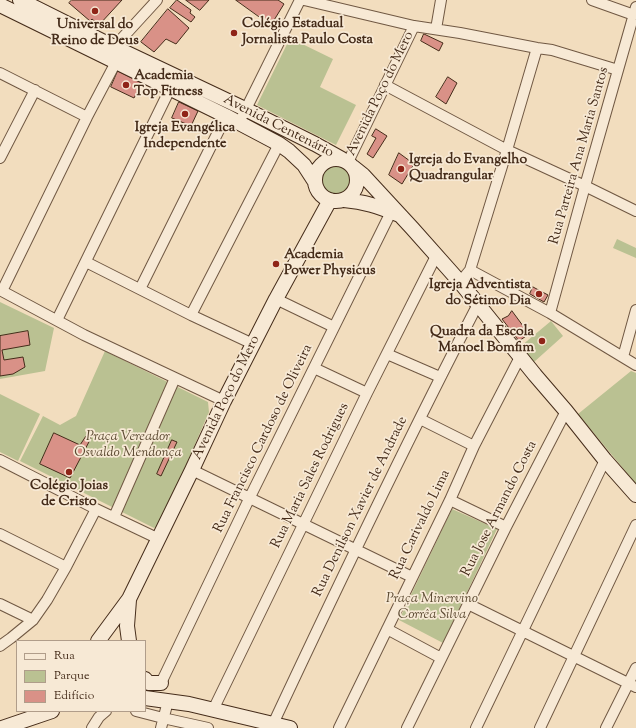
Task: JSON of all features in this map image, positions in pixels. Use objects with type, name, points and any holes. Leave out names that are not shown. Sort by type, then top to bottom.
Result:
[{"type":"main road","name":"Avenida Centenário","points":[[20,0],[114,47],[168,83],[279,144],[304,165],[315,182]]},
{"type":"main road","name":"Avenida Centenário","points":[[0,5],[116,62],[168,83],[245,109],[315,144],[348,163],[363,175],[460,282],[605,460],[636,495]]},
{"type":"main road","points":[[344,200],[350,196],[357,186],[358,179],[356,173],[348,163],[335,158],[328,160],[322,163],[315,175],[317,188],[324,197],[336,201],[344,200],[366,202],[395,212]]},
{"type":"main road","name":"Avenida Poço do Mero","points":[[99,640],[129,599],[224,401],[276,299],[330,200]]},
{"type":"main road","name":"Avenida Poço do Mero","points":[[129,599],[127,626],[129,640]]},
{"type":"main road","points":[[146,680],[148,683],[161,683]]},
{"type":"main road","points":[[146,698],[213,710],[290,728]]},
{"type":"main road","points":[[4,728],[22,712]]},
{"type":"main road","points":[[4,728],[49,712]]},
{"type":"street","points":[[140,289],[232,119],[245,109],[300,0]]},
{"type":"street","points":[[304,0],[414,26],[552,50],[618,70]]},
{"type":"street","points":[[436,29],[441,0]]},
{"type":"street","points":[[592,0],[635,11]]},
{"type":"street","points":[[114,47],[153,2]]},
{"type":"street","name":"Rua Parteira Ana Maria Santos","points":[[550,313],[584,186],[635,11]]},
{"type":"street","name":"Avenida Poço do Mero","points":[[348,163],[414,26]]},
{"type":"street","points":[[460,282],[470,270],[537,48]]},
{"type":"street","points":[[116,62],[1,290],[84,335],[224,401]]},
{"type":"street","points":[[0,73],[88,117]]},
{"type":"street","points":[[57,320],[86,262],[168,83]]},
{"type":"street","points":[[385,85],[507,150],[636,211]]},
{"type":"street","points":[[0,158],[35,90]]},
{"type":"street","points":[[191,315],[279,144]]},
{"type":"street","name":"Rua Francisco Cardoso de Oliveira","points":[[161,683],[250,497],[334,327],[395,212]]},
{"type":"street","name":"Rua Maria Sales Rodrigues","points":[[213,710],[367,393],[436,256]]},
{"type":"street","points":[[86,262],[191,315],[253,344]]},
{"type":"street","points":[[470,270],[550,313],[636,365]]},
{"type":"street","points":[[276,299],[334,327]]},
{"type":"street","name":"Rua Denilson Xavier de Andrade","points":[[272,724],[356,548],[440,377],[478,304]]},
{"type":"street","points":[[623,357],[636,310]]},
{"type":"street","points":[[387,354],[440,377]]},
{"type":"street","name":"Rua Carivaldo Lima","points":[[339,728],[450,500],[474,446],[520,357]]},
{"type":"street","points":[[314,368],[367,393]]},
{"type":"street","points":[[114,517],[175,378]]},
{"type":"street","name":"Rua Jose Armando Costa","points":[[407,728],[506,527],[566,411]]},
{"type":"street","points":[[420,419],[474,446]]},
{"type":"street","points":[[0,460],[159,539]]},
{"type":"street","points":[[476,728],[605,460]]},
{"type":"street","points":[[192,470],[412,576]]},
{"type":"street","points":[[450,500],[506,527]]},
{"type":"street","points":[[0,646],[33,620],[47,600],[66,567],[96,509]]},
{"type":"street","points":[[540,728],[636,525]]},
{"type":"street","points":[[0,534],[66,567]]},
{"type":"street","points":[[0,604],[33,620]]},
{"type":"street","points":[[468,604],[632,686]]},
{"type":"street","points":[[387,629],[441,658]]},
{"type":"street","points":[[606,728],[632,686],[636,668]]},
{"type":"street","points":[[162,723],[168,701]]},
{"type":"street","points":[[92,728],[105,712]]},
{"type":"street","points":[[138,712],[162,723],[208,728]]},
{"type":"green space","points":[[290,38],[333,59],[320,87],[356,105],[336,145],[257,105]]},
{"type":"green space","points":[[333,164],[346,168],[352,175],[353,180],[353,184],[349,192],[338,198],[330,198],[324,194],[319,185],[322,172],[328,166]]},
{"type":"green space","points":[[617,239],[636,248],[636,258],[613,248]]},
{"type":"green space","points":[[0,302],[54,328],[45,371],[0,379]]},
{"type":"green space","name":"Quadra da Escola Manoel Bomfim","points":[[551,321],[563,336],[534,362],[521,346]]},
{"type":"green space","name":"Praça Vereador Osvaldo Mendonça","points":[[105,351],[208,402],[209,412],[160,525],[154,528],[20,461],[43,416],[60,425],[76,416]]},
{"type":"green space","points":[[631,371],[636,373],[636,484],[578,414]]},
{"type":"green space","points":[[0,394],[40,414],[18,461],[0,452]]},
{"type":"green space","name":"Praça Minervino Corrêa Silva","points":[[452,509],[497,529],[443,643],[399,620]]},
{"type":"building","name":"Universal do Reino de Deus","points":[[72,0],[122,0],[99,25],[92,19],[90,21],[69,3]]},
{"type":"building","points":[[177,0],[191,10],[190,13],[195,17],[191,22],[170,8]]},
{"type":"building","points":[[186,0],[209,0],[200,10]]},
{"type":"building","points":[[236,0],[278,0],[284,4],[271,25]]},
{"type":"building","points":[[168,9],[189,28],[176,44],[166,39],[154,52],[141,42]]},
{"type":"building","points":[[424,34],[443,43],[439,51],[421,41]]},
{"type":"building","name":"Academia Top Fitness","points":[[118,71],[142,83],[134,98],[111,87]]},
{"type":"building","points":[[448,77],[457,83],[446,104],[436,97]]},
{"type":"building","name":"Igreja Evangélica Independente","points":[[179,102],[198,111],[191,126],[172,118]]},
{"type":"building","points":[[376,129],[387,136],[373,158],[367,154],[376,138],[372,136]]},
{"type":"building","name":"Igreja do Evangelho Quadrangular","points":[[399,153],[414,164],[402,184],[389,175]]},
{"type":"building","name":"Igreja Adventista do Sétimo Dia","points":[[533,287],[548,295],[544,302],[530,294]]},
{"type":"building","points":[[512,311],[529,334],[519,341],[502,319],[508,316]]},
{"type":"building","points":[[28,331],[30,345],[2,350],[4,360],[23,357],[25,367],[13,374],[0,376],[0,336]]},
{"type":"building","points":[[54,433],[80,445],[86,436],[91,438],[70,478],[40,464]]},
{"type":"building","points":[[172,440],[177,442],[161,476],[157,474]]},
{"type":"place","name":"Universal do Reino de Deus","points":[[95,11]]},
{"type":"place","name":"Colégio Estadual Jornalista Paulo Costa","points":[[234,33]]},
{"type":"place","name":"Academia Top Fitness","points":[[126,85]]},
{"type":"place","name":"Igreja Evangélica Independente","points":[[185,114]]},
{"type":"place","name":"Igreja do Evangelho Quadrangular","points":[[401,169]]},
{"type":"place","name":"Academia Power Physicus","points":[[276,264]]},
{"type":"place","name":"Igreja Adventista do Sétimo Dia","points":[[539,294]]},
{"type":"place","name":"Quadra da Escola Manoel Bomfim","points":[[542,341]]},
{"type":"place","name":"Colégio Joias de Cristo","points":[[69,472]]}]
